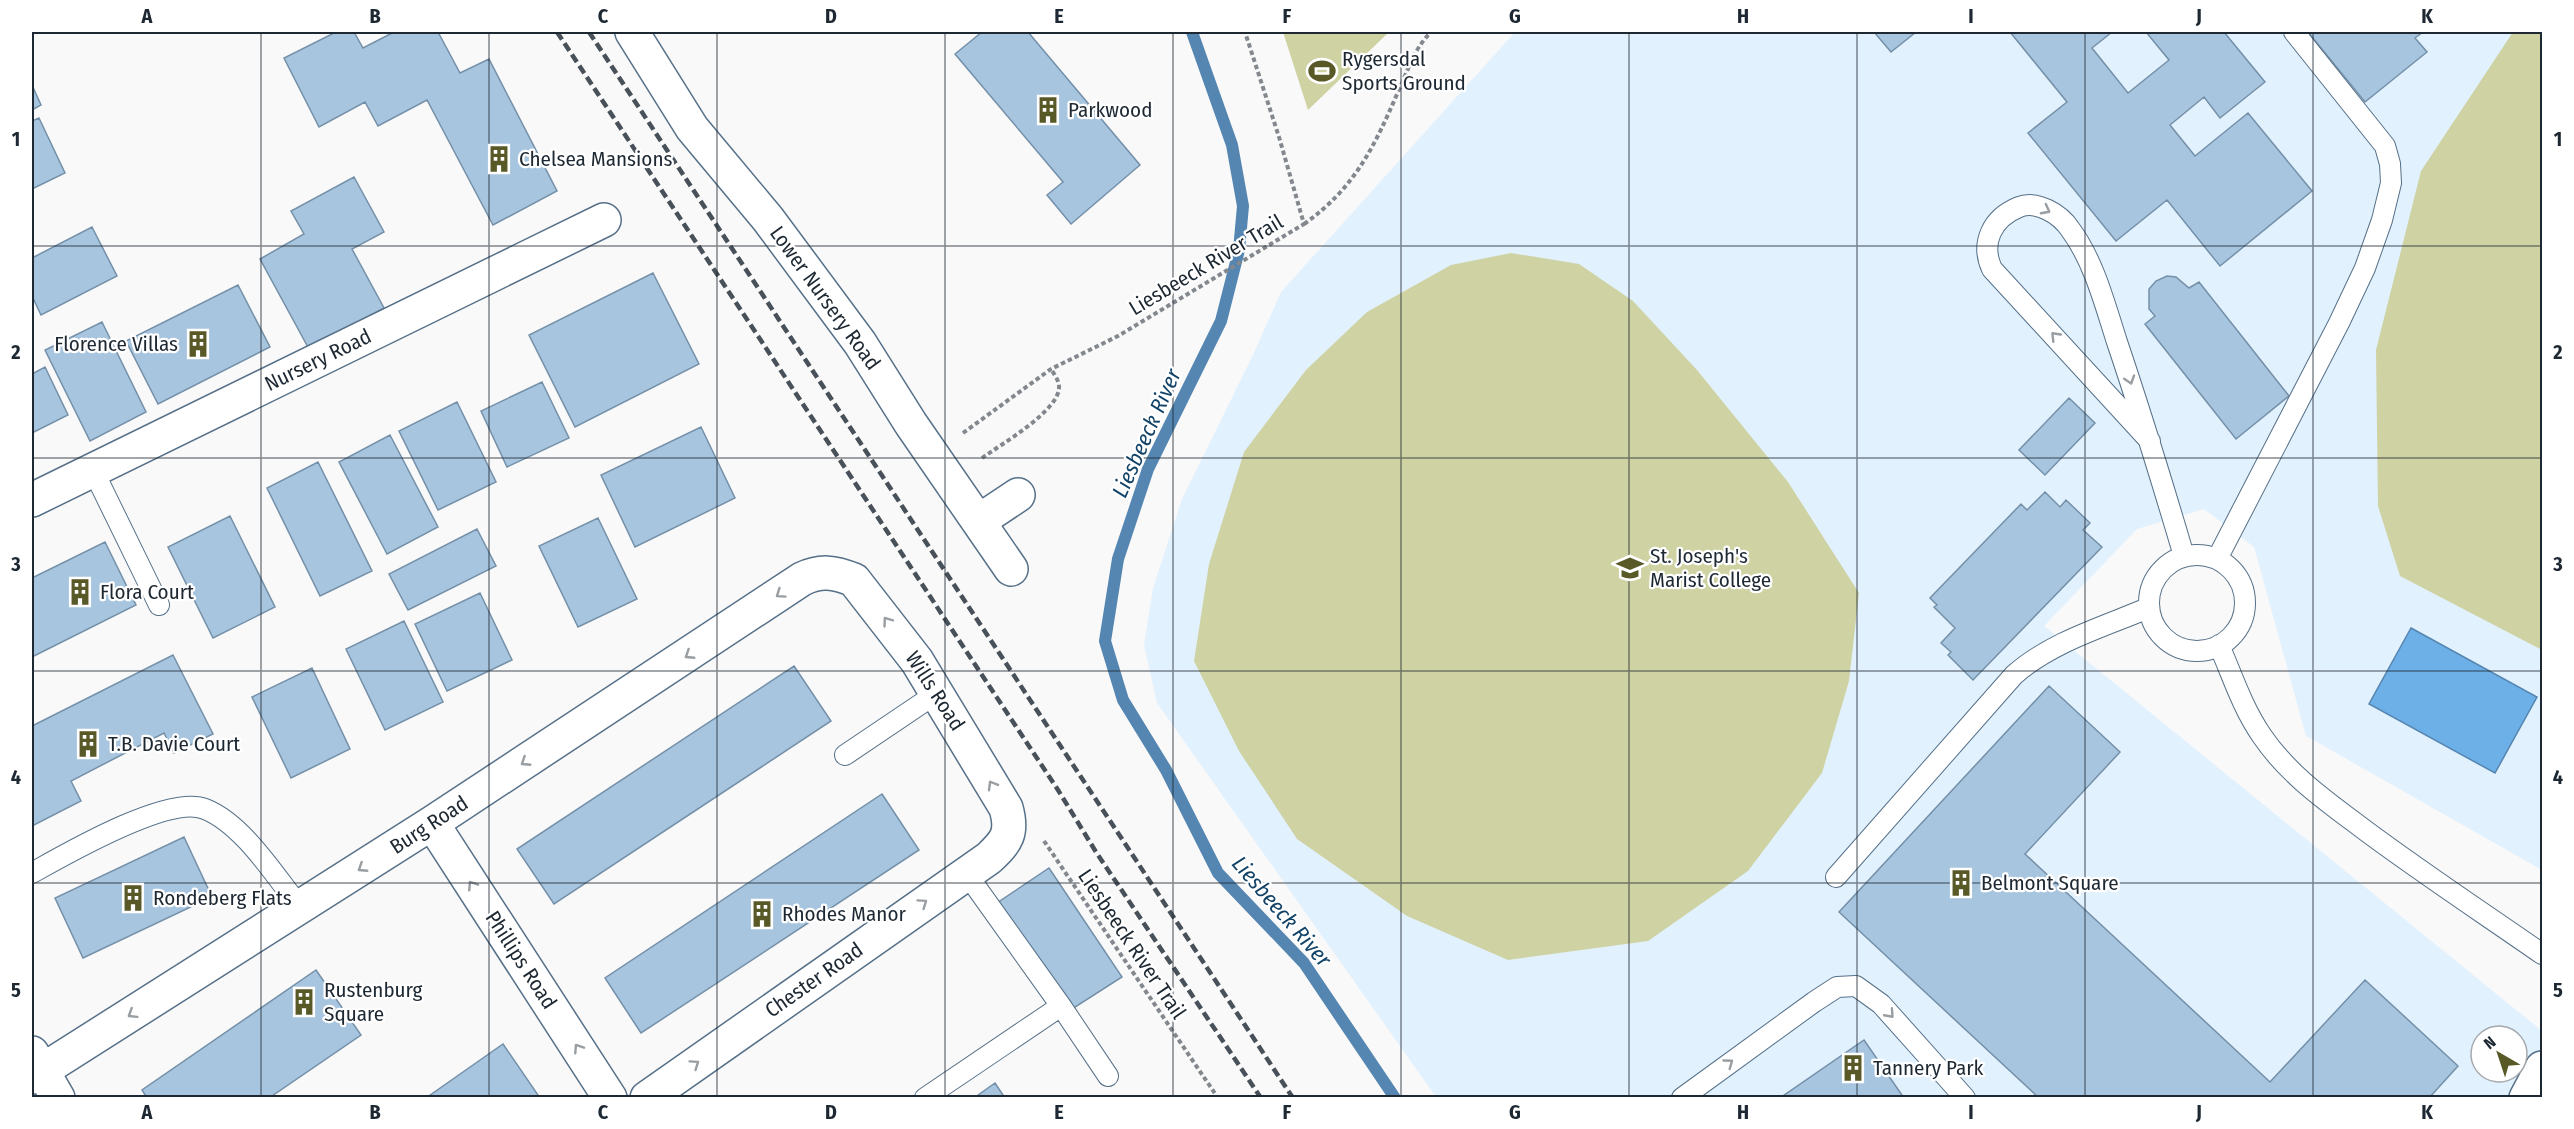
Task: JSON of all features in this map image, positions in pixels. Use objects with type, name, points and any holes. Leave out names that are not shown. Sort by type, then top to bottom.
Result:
[{"type":"street","name":"Lower Nursery Road","points":[[632,32],[692,128],[768,219],[860,343],[911,423],[1011,569]]},
{"type":"street","name":"Nursery Road","points":[[32,500],[604,220]]},
{"type":"street","points":[[979,521],[1018,495]]},
{"type":"street","name":"Burg Road","points":[[35,1067],[300,907],[432,823],[802,579],[816,572],[824,572]]},
{"type":"street","name":"Wills Road","points":[[824,572],[838,573],[854,580],[904,644],[937,693],[1006,808],[1010,823],[1007,839]]},
{"type":"street","name":"Phillips Road","points":[[432,823],[610,1098]]},
{"type":"street","name":"Chester Road","points":[[647,1098],[989,858],[1007,839]]},
{"type":"street","points":[[35,1067],[58,1098]]},
{"type":"street","points":[[2526,1098],[2542,1068]]},
{"type":"lane","points":[[2217,559],[2365,268],[2382,220],[2391,183],[2390,164],[2385,146],[2294,32]]},
{"type":"lane","points":[[2150,441],[1992,269],[1986,252],[1988,237],[1995,226],[2010,212],[2021,206],[2037,205],[2053,213],[2070,227],[2088,260],[2150,441],[2184,556]]},
{"type":"lane","points":[[93,470],[159,605]]},
{"type":"lane","points":[[2201,555],[2217,559],[2228,566],[2239,580],[2245,600],[2243,617],[2234,633],[2219,645],[2200,651],[2184,650],[2165,640],[2155,628],[2148,608],[2157,575],[2172,561],[2184,556],[2201,555]]},
{"type":"lane","points":[[1836,877],[2021,668],[2046,652],[2148,608]]},
{"type":"lane","points":[[2219,645],[2245,705],[2261,735],[2282,762],[2316,794],[2406,861],[2542,954]]},
{"type":"lane","points":[[845,755],[937,693]]},
{"type":"lane","points":[[32,873],[93,840],[165,810],[194,805],[224,819],[242,836],[300,907]]},
{"type":"lane","points":[[966,873],[1108,1076]]},
{"type":"lane","points":[[1682,1098],[1837,987],[1856,986],[1881,1004],[1965,1098]]},
{"type":"lane","points":[[925,1098],[1061,1006]]},
{"type":"path","name":"Liesbeeck River Trail","points":[[954,440],[1051,369],[1118,336],[1304,225],[1279,137],[1245,32]]},
{"type":"path","points":[[1304,225],[1324,210],[1339,194],[1374,147],[1409,62],[1431,32]]},
{"type":"path","points":[[951,480],[1049,409],[1058,398],[1060,384],[1051,369]]},
{"type":"path","name":"Liesbeeck River Trail","points":[[1007,839],[1042,837],[1218,1098]]},
{"type":"shaded area","name":"St. Joseph's Marist College","points":[[1515,32],[2542,32],[2542,870],[2306,736],[2254,547],[2204,509],[2137,529],[2044,626],[2542,1031],[2542,1068],[2526,1097],[1436,1097],[1157,703],[1144,645],[1153,588],[1182,499],[1253,355],[1281,292]]},
{"type":"green space","name":"Rygersdal Sports Ground","points":[[1283,32],[1389,32],[1308,110]]},
{"type":"green space","points":[[2513,32],[2542,32],[2542,650],[2400,576],[2378,506],[2376,350],[2421,171]]},
{"type":"green space","points":[[1511,253],[1579,264],[1633,301],[1697,370],[1788,482],[1859,593],[1849,681],[1822,773],[1748,871],[1648,941],[1508,960],[1407,916],[1297,839],[1239,751],[1194,661],[1209,564],[1244,452],[1306,370],[1367,312],[1451,265]]},
{"type":"water","points":[[2411,628],[2537,697],[2495,773],[2369,704]]},
{"type":"building","name":"Chelsea Mansions","points":[[336,32],[354,32],[363,48],[394,32],[438,32],[460,73],[489,59],[557,191],[493,225],[427,100],[378,126],[365,102],[319,127],[284,58]]},
{"type":"building","name":"Parkwood","points":[[982,32],[1028,32],[1140,165],[1071,224],[1047,195],[1063,182],[955,54]]},
{"type":"building","points":[[1874,32],[1916,32],[1891,52]]},
{"type":"building","points":[[2010,32],[2112,32],[2092,48],[2128,93],[2169,60],[2146,32],[2224,32],[2265,82],[2220,118],[2204,97],[2170,125],[2195,156],[2248,113],[2312,191],[2220,266],[2167,200],[2116,241],[2028,133],[2067,102]]},
{"type":"building","points":[[2308,32],[2423,32],[2415,38],[2427,52],[2365,102]]},
{"type":"building","points":[[32,85],[41,105],[32,110]]},
{"type":"building","points":[[39,118],[65,173],[32,189],[32,121]]},
{"type":"building","points":[[354,177],[384,232],[352,249],[384,308],[309,349],[260,259],[304,234],[291,211]]},
{"type":"building","points":[[92,227],[117,276],[41,315],[32,296],[32,258]]},
{"type":"building","points":[[653,273],[699,364],[575,427],[529,335]]},
{"type":"building","points":[[2167,276],[2176,277],[2189,288],[2199,282],[2289,396],[2236,439],[2145,324],[2155,316],[2149,309],[2149,289],[2156,281]]},
{"type":"building","name":"Florence Villas","points":[[238,285],[270,347],[158,404],[126,341]]},
{"type":"building","points":[[102,322],[146,412],[90,441],[45,350]]},
{"type":"building","points":[[45,367],[68,415],[32,433],[32,374]]},
{"type":"building","points":[[542,382],[569,438],[507,467],[481,411]]},
{"type":"building","points":[[2069,398],[2095,423],[2045,475],[2019,450]]},
{"type":"building","points":[[457,402],[496,482],[438,510],[399,431]]},
{"type":"building","points":[[701,427],[735,498],[635,547],[601,475]]},
{"type":"building","points":[[390,435],[438,527],[387,554],[339,462]]},
{"type":"building","points":[[318,462],[372,571],[320,596],[267,488]]},
{"type":"building","points":[[2045,492],[2060,507],[2066,500],[2090,523],[2083,530],[2102,547],[1973,680],[1948,655],[1951,652],[1941,643],[1955,628],[1934,607],[1937,605],[1930,598],[2021,504],[2027,510]]},
{"type":"building","points":[[230,516],[275,607],[213,638],[168,547]]},
{"type":"building","points":[[598,518],[637,599],[578,627],[539,546]]},
{"type":"building","points":[[477,529],[496,566],[408,610],[389,574]]},
{"type":"building","name":"Flora Court","points":[[105,542],[136,605],[32,657],[32,578]]},
{"type":"building","points":[[480,593],[512,660],[447,691],[415,624]]},
{"type":"building","points":[[404,621],[443,702],[385,730],[346,649]]},
{"type":"building","name":"T.B. Davie Court","points":[[173,655],[213,734],[174,753],[164,733],[71,781],[81,801],[32,826],[32,726]]},
{"type":"building","points":[[794,666],[831,721],[554,904],[517,849]]},
{"type":"building","points":[[312,668],[350,749],[291,778],[252,697]]},
{"type":"building","name":"Belmont Square","points":[[2049,686],[2120,752],[2025,854],[2270,1082],[2365,980],[2458,1066],[2429,1098],[2039,1098],[1839,912]]},
{"type":"building","name":"Rhodes Manor","points":[[882,794],[919,850],[641,1033],[605,978]]},
{"type":"building","name":"Rondeberg Flats","points":[[184,837],[212,897],[83,958],[55,898]]},
{"type":"building","points":[[1049,868],[1122,977],[1069,1011],[997,903]]},
{"type":"building","name":"Rustenburg Square","points":[[316,970],[361,1035],[269,1098],[147,1098],[142,1090]]},
{"type":"building","name":"Tannery Park","points":[[1864,1040],[1904,1098],[1783,1098],[1783,1096]]},
{"type":"building","name":"Rustenburg Square","points":[[503,1044],[540,1098],[426,1098]]},
{"type":"building","points":[[995,1083],[1005,1098],[974,1098]]},
{"type":"waterway","name":"Liesbeeck River","points":[[1192,32],[1232,145],[1243,206],[1239,250],[1221,321],[1148,469],[1118,559],[1105,641],[1123,700],[1166,770],[1218,873],[1304,963],[1395,1098]]},
{"type":"railway","points":[[557,32],[1058,790],[1096,852],[1261,1098]]},
{"type":"railway","points":[[589,32],[1293,1098]]},
{"type":"place","name":"Rygersdal Sports Ground","points":[[1322,71]]},
{"type":"place","name":"Parkwood","points":[[1048,110]]},
{"type":"place","name":"Chelsea Mansions","points":[[499,159]]},
{"type":"place","name":"Florence Villas","points":[[198,344]]},
{"type":"place","name":"St. Joseph's Marist College","points":[[1630,568]]},
{"type":"place","name":"Flora Court","points":[[80,592]]},
{"type":"place","name":"T.B. Davie Court","points":[[88,744]]},
{"type":"place","name":"Belmont Square","points":[[1961,883]]},
{"type":"place","name":"Rondeberg Flats","points":[[133,898]]},
{"type":"place","name":"Rhodes Manor","points":[[762,914]]},
{"type":"place","name":"Rustenburg Square","points":[[304,1002]]},
{"type":"place","name":"Tannery Park","points":[[1853,1068]]}]
